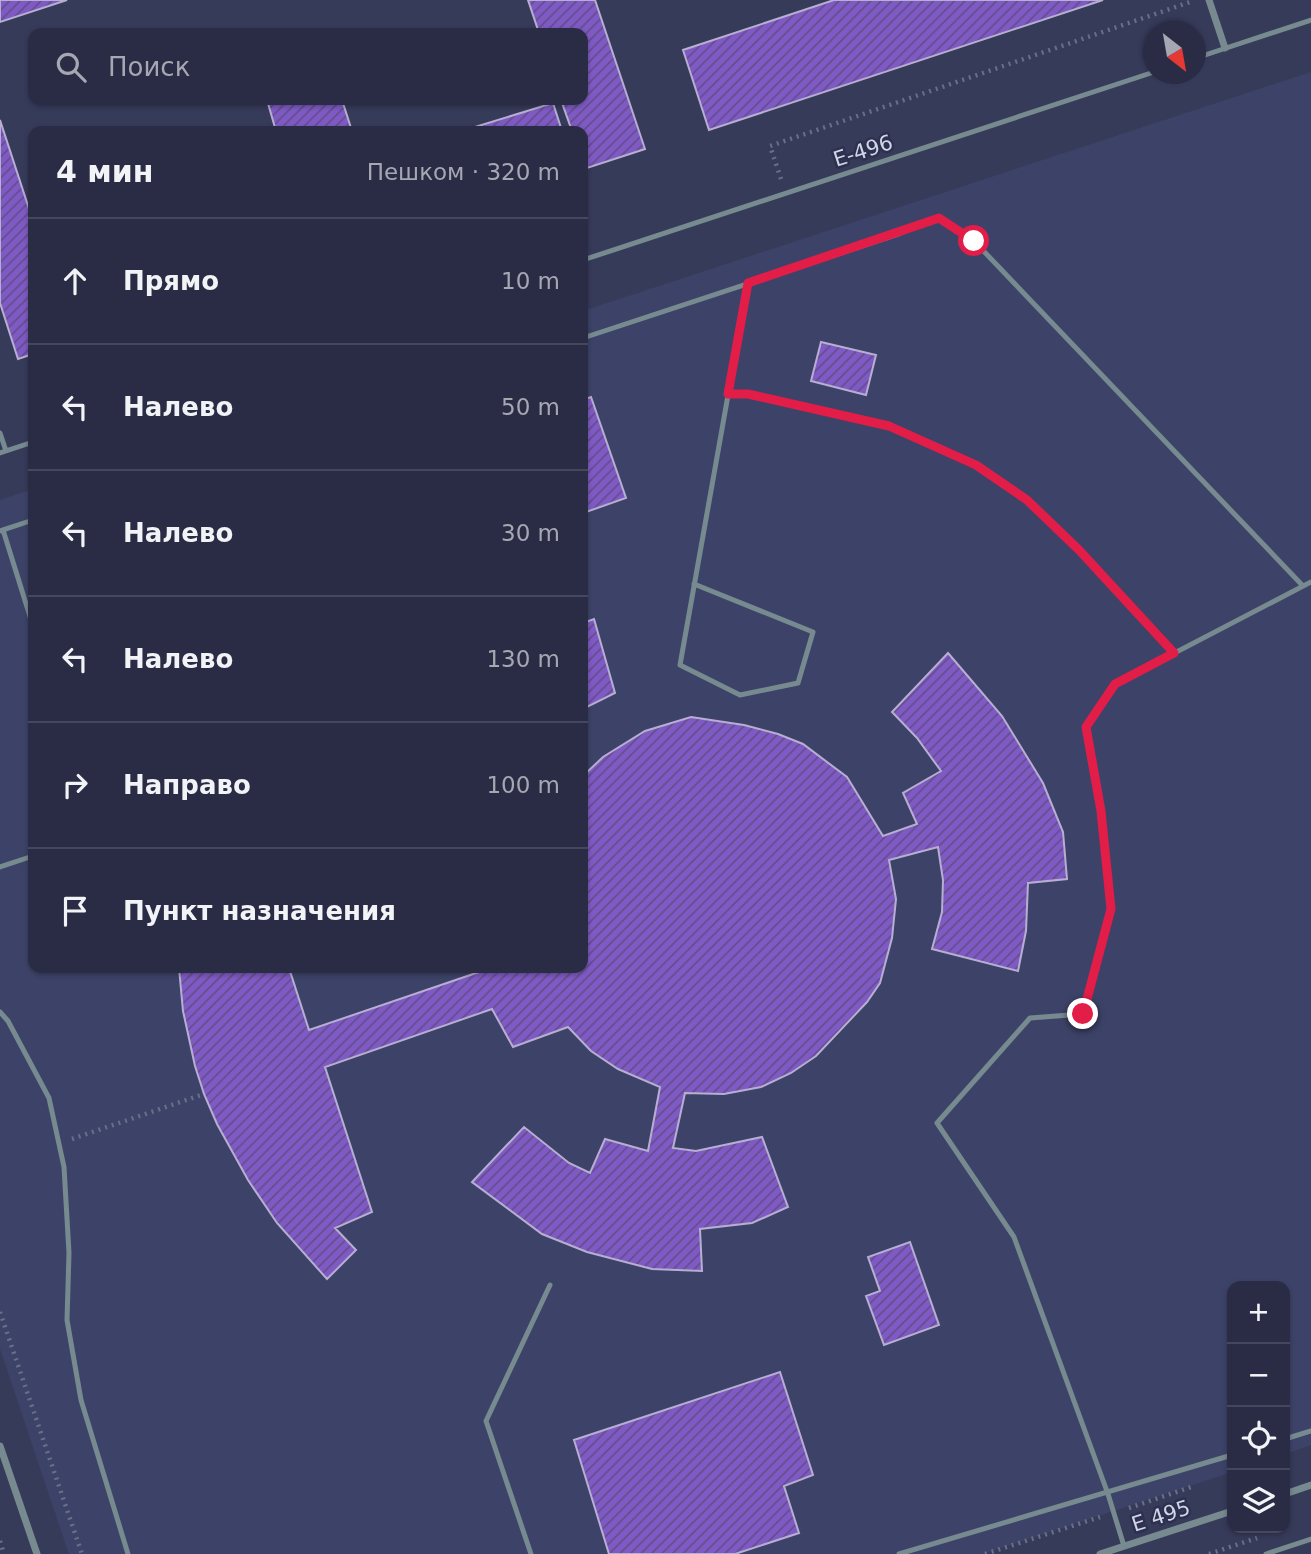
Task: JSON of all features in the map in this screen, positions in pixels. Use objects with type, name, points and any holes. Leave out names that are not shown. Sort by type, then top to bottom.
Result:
[{"type":"street","points":[[1209,0],[1225,48]]},
{"type":"street","points":[[0,1446],[37,1554]]},
{"type":"street","points":[[1290,1492],[1311,1485]]},
{"type":"street","name":"E 495","points":[[1100,1554],[1227,1513]]},
{"type":"lane","points":[[1206,54],[1311,20]]},
{"type":"lane","name":"E-496","points":[[588,258],[1143,75]]},
{"type":"lane","points":[[588,336],[939,218],[974,241],[1303,586]]},
{"type":"lane","points":[[694,584],[813,632],[798,683],[740,695],[680,665],[694,584],[748,283]]},
{"type":"lane","points":[[0,433],[3,452],[28,444]]},
{"type":"lane","points":[[28,522],[1,531],[28,611]]},
{"type":"lane","points":[[1125,1546],[1014,1237],[937,1123],[1030,1018],[1083,1014],[1111,909],[1101,811],[1086,727],[1115,684],[1311,582]]},
{"type":"lane","points":[[0,867],[28,858]]},
{"type":"lane","points":[[0,1012],[8,1021],[49,1098],[64,1167],[69,1253],[67,1320],[81,1400],[128,1554]]},
{"type":"lane","points":[[531,1554],[486,1421],[550,1285]]},
{"type":"lane","points":[[1290,1437],[1311,1431]]},
{"type":"lane","points":[[899,1554],[1227,1457]]},
{"type":"lane","points":[[1266,1554],[1311,1539]]},
{"type":"lane","points":[[1294,1545],[1297,1554]]},
{"type":"path","points":[[785,194],[770,146],[1197,0]]},
{"type":"path","points":[[728,394],[748,394],[889,426],[976,465],[1027,500],[1079,550],[1174,653]]},
{"type":"path","points":[[58,1144],[204,1094]]},
{"type":"path","points":[[0,1311],[82,1554]]},
{"type":"path","points":[[0,1541],[4,1554]]},
{"type":"shaded area","points":[[1311,72],[1311,1445],[1290,1452],[1290,1281],[1227,1281],[1227,1474],[983,1554],[69,1554],[0,1349],[0,500],[28,491],[28,973],[588,973],[588,309]]},
{"type":"building","points":[[0,0],[67,0],[0,22]]},
{"type":"building","points":[[528,0],[595,0],[645,149],[588,168],[588,126],[570,126],[563,105],[588,105],[588,28],[537,28]]},
{"type":"building","points":[[834,0],[1103,0],[709,130],[683,50]]},
{"type":"building","points":[[268,105],[344,105],[350,126],[275,126]]},
{"type":"building","points":[[554,105],[560,126],[478,126]]},
{"type":"building","points":[[0,120],[28,206],[28,356],[18,359],[0,303]]},
{"type":"building","points":[[821,342],[876,355],[866,395],[811,381]]},
{"type":"building","points":[[591,397],[626,498],[588,511],[588,398]]},
{"type":"building","points":[[594,619],[615,693],[588,706],[588,621]]},
{"type":"building","points":[[948,653],[1002,716],[1043,783],[1063,832],[1067,879],[1028,883],[1026,931],[1018,971],[932,949],[942,912],[943,880],[938,847],[889,860],[896,899],[892,938],[880,983],[867,1002],[816,1056],[791,1073],[761,1087],[724,1094],[685,1093],[673,1148],[696,1151],[762,1137],[788,1207],[752,1223],[700,1229],[702,1271],[652,1269],[587,1252],[542,1234],[472,1182],[524,1127],[569,1163],[590,1173],[605,1139],[648,1151],[660,1087],[618,1069],[591,1051],[568,1027],[513,1047],[492,1009],[325,1067],[372,1212],[335,1228],[356,1250],[327,1279],[277,1223],[248,1180],[217,1124],[195,1066],[183,1011],[179,973],[291,973],[309,1030],[476,973],[588,973],[588,771],[603,757],[645,731],[691,717],[744,725],[778,734],[803,744],[847,777],[883,836],[917,824],[903,793],[941,771],[917,738],[892,712]]},
{"type":"building","points":[[910,1242],[939,1325],[884,1345],[866,1296],[880,1291],[868,1257]]},
{"type":"building","points":[[780,1372],[813,1475],[784,1486],[799,1533],[735,1554],[609,1554],[574,1440]]},
{"type":"route","points":[[974,241],[939,218],[896,235],[748,283],[728,394],[748,394],[889,426],[976,465],[1027,500],[1079,550],[1174,653],[1115,684],[1086,727],[1101,811],[1111,909],[1083,1014]]}]
